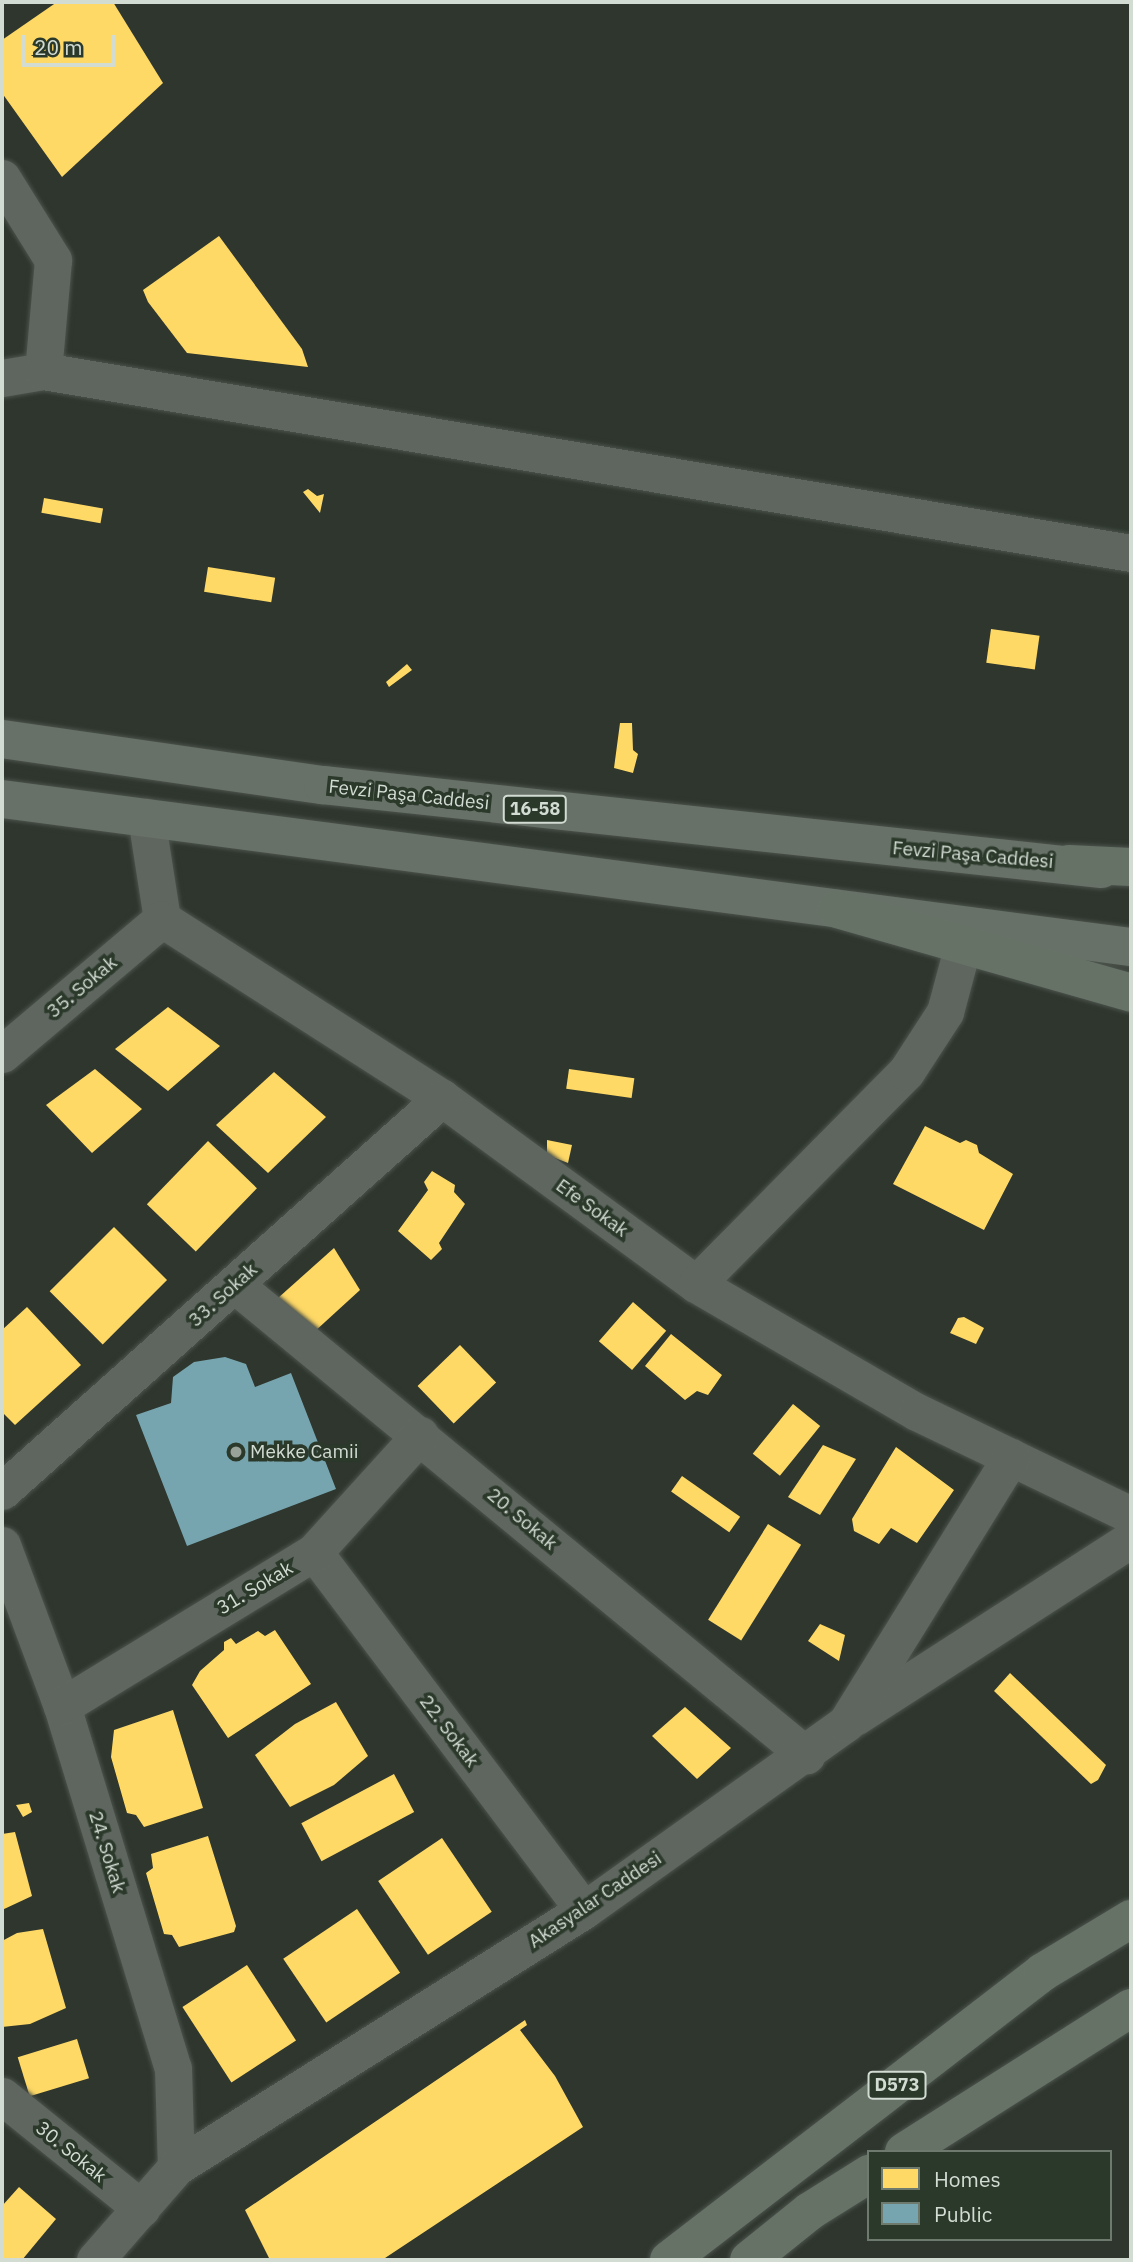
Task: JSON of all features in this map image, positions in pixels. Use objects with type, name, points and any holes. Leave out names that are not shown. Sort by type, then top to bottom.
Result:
[{"type":"highway","points":[[1069,864],[1131,867]]},
{"type":"highway","points":[[837,909],[967,936],[1131,993]]},
{"type":"highway","points":[[1043,1972],[1131,1905]]},
{"type":"highway","name":"D573","points":[[669,2260],[1043,1972],[1131,1919]]},
{"type":"highway","points":[[907,2150],[1131,2008]]},
{"type":"highway","points":[[749,2260],[810,2211],[867,2175]]},
{"type":"main road","name":"Fevzi Paşa Caddesi","points":[[2,739],[323,785],[1069,864],[1131,873]]},
{"type":"main road","points":[[2,799],[837,909]]},
{"type":"main road","points":[[967,936],[1131,947]]},
{"type":"street","points":[[2,178],[53,260],[43,371]]},
{"type":"street","points":[[2,378],[43,371],[1131,553]]},
{"type":"street","points":[[146,817],[162,919]]},
{"type":"street","name":"35. Sokak","points":[[2,1054],[162,919]]},
{"type":"street","name":"Efe Sokak","points":[[162,919],[442,1098],[696,1284],[917,1412],[1131,1516]]},
{"type":"street","points":[[696,1284],[906,1072],[946,1012],[967,936]]},
{"type":"street","name":"33. Sokak","points":[[2,1491],[442,1098]]},
{"type":"street","name":"20. Sokak","points":[[235,1285],[806,1755]]},
{"type":"street","name":"31. Sokak","points":[[62,1706],[314,1552],[420,1435]]},
{"type":"street","name":"Akasyalar Caddesi","points":[[95,2260],[176,2167],[584,1910],[806,1755],[846,1723],[1011,1457]]},
{"type":"street","points":[[846,1723],[1131,1539]]},
{"type":"street","name":"22. Sokak","points":[[314,1552],[584,1910]]},
{"type":"street","name":"24. Sokak","points":[[5,1564],[62,1706],[173,2068],[176,2167]]},
{"type":"street","name":"30. Sokak","points":[[2,2096],[141,2208]]},
{"type":"building: Homes","points":[[57,2],[113,2],[163,83],[62,177],[2,93],[2,40]]},
{"type":"building: Homes","points":[[219,236],[302,349],[308,367],[187,353],[148,302],[143,290]]},
{"type":"building: Homes","points":[[308,489],[317,496],[324,494],[320,513],[303,492]]},
{"type":"building: Homes","points":[[44,498],[103,508],[100,523],[41,513]]},
{"type":"building: Homes","points":[[208,567],[275,578],[271,602],[204,592]]},
{"type":"building: Homes","points":[[991,629],[1040,636],[1035,669],[986,663]]},
{"type":"building: Homes","points":[[407,664],[412,670],[389,687],[386,682]]},
{"type":"building: Homes","points":[[620,723],[632,723],[633,750],[638,754],[633,773],[614,768]]},
{"type":"building: Homes","points":[[168,1007],[220,1046],[168,1091],[115,1049]]},
{"type":"building: Homes","points":[[95,1069],[142,1109],[92,1153],[46,1105]]},
{"type":"building: Homes","points":[[569,1069],[634,1078],[632,1098],[566,1089]]},
{"type":"building: Homes","points":[[274,1072],[326,1117],[268,1173],[216,1125]]},
{"type":"building: Homes","points":[[925,1126],[960,1143],[966,1140],[977,1145],[979,1153],[1013,1174],[984,1230],[893,1184]]},
{"type":"building: Homes","points":[[547,1140],[572,1145],[568,1163],[547,1155]]},
{"type":"building: Homes","points":[[208,1141],[257,1188],[196,1252],[147,1204]]},
{"type":"building: Homes","points":[[432,1171],[455,1185],[454,1192],[465,1204],[439,1243],[442,1249],[431,1260],[398,1231],[428,1190],[424,1182]]},
{"type":"building: Homes","points":[[114,1227],[167,1280],[103,1344],[50,1291]]},
{"type":"building: Homes","points":[[334,1248],[360,1290],[313,1333],[278,1298]]},
{"type":"building: Homes","points":[[633,1302],[666,1331],[632,1370],[599,1341]]},
{"type":"building: Homes","points":[[27,1307],[81,1365],[15,1425],[2,1412],[2,1330]]},
{"type":"building: Homes","points":[[964,1317],[984,1328],[976,1344],[950,1333],[958,1318]]},
{"type":"building: Homes","points":[[671,1334],[722,1375],[708,1395],[697,1391],[685,1400],[645,1366]]},
{"type":"building: Homes","points":[[460,1345],[496,1382],[454,1423],[418,1386]]},
{"type":"building: Homes","points":[[793,1404],[820,1426],[780,1476],[753,1454]]},
{"type":"building: Homes","points":[[823,1445],[856,1459],[820,1515],[788,1497]]},
{"type":"building: Homes","points":[[896,1447],[954,1490],[917,1543],[891,1528],[879,1544],[854,1531],[852,1519]]},
{"type":"building: Homes","points":[[682,1476],[740,1517],[729,1532],[671,1492]]},
{"type":"building: Homes","points":[[768,1524],[801,1545],[741,1640],[708,1620]]},
{"type":"building: Homes","points":[[820,1624],[845,1635],[839,1661],[808,1641]]},
{"type":"building: Homes","points":[[275,1630],[311,1684],[228,1738],[192,1685],[200,1671],[224,1650],[224,1642],[231,1638],[236,1644],[258,1631],[265,1636]]},
{"type":"building: Homes","points":[[1010,1673],[1106,1765],[1098,1780],[1091,1784],[994,1691]]},
{"type":"building: Homes","points":[[336,1702],[368,1756],[334,1785],[290,1807],[255,1755],[295,1724]]},
{"type":"building: Homes","points":[[685,1707],[731,1748],[697,1779],[652,1736]]},
{"type":"building: Homes","points":[[173,1710],[203,1808],[144,1827],[136,1815],[127,1813],[111,1757],[114,1730]]},
{"type":"building: Homes","points":[[394,1774],[414,1812],[321,1861],[301,1823]]},
{"type":"building: Homes","points":[[29,1803],[32,1812],[23,1817],[16,1805]]},
{"type":"building: Homes","points":[[15,1832],[32,1896],[2,1910],[2,1834]]},
{"type":"building: Homes","points":[[208,1836],[236,1926],[234,1932],[179,1947],[172,1935],[164,1934],[146,1873],[153,1868],[151,1854]]},
{"type":"building: Homes","points":[[442,1838],[492,1912],[428,1955],[378,1881]]},
{"type":"building: Homes","points":[[357,1909],[400,1973],[326,2023],[283,1959]]},
{"type":"building: Homes","points":[[43,1929],[66,2008],[30,2024],[2,2027],[2,1941],[17,1933]]},
{"type":"building: Homes","points":[[247,1965],[296,2040],[231,2082],[182,2007]]},
{"type":"building: Homes","points":[[525,2020],[527,2025],[520,2030],[555,2076],[583,2127],[382,2260],[270,2260],[245,2210]]},
{"type":"building: Homes","points":[[77,2039],[89,2078],[30,2096],[18,2057]]},
{"type":"building: Homes","points":[[19,2187],[56,2219],[22,2260],[2,2260],[2,2206]]},
{"type":"building: Public","name":"Mekke Camii","points":[[225,1357],[246,1364],[255,1387],[291,1373],[336,1489],[187,1546],[136,1415],[171,1403],[173,1377],[194,1362]]},
{"type":"place","name":"Mekke Camii","points":[[236,1452]]}]
